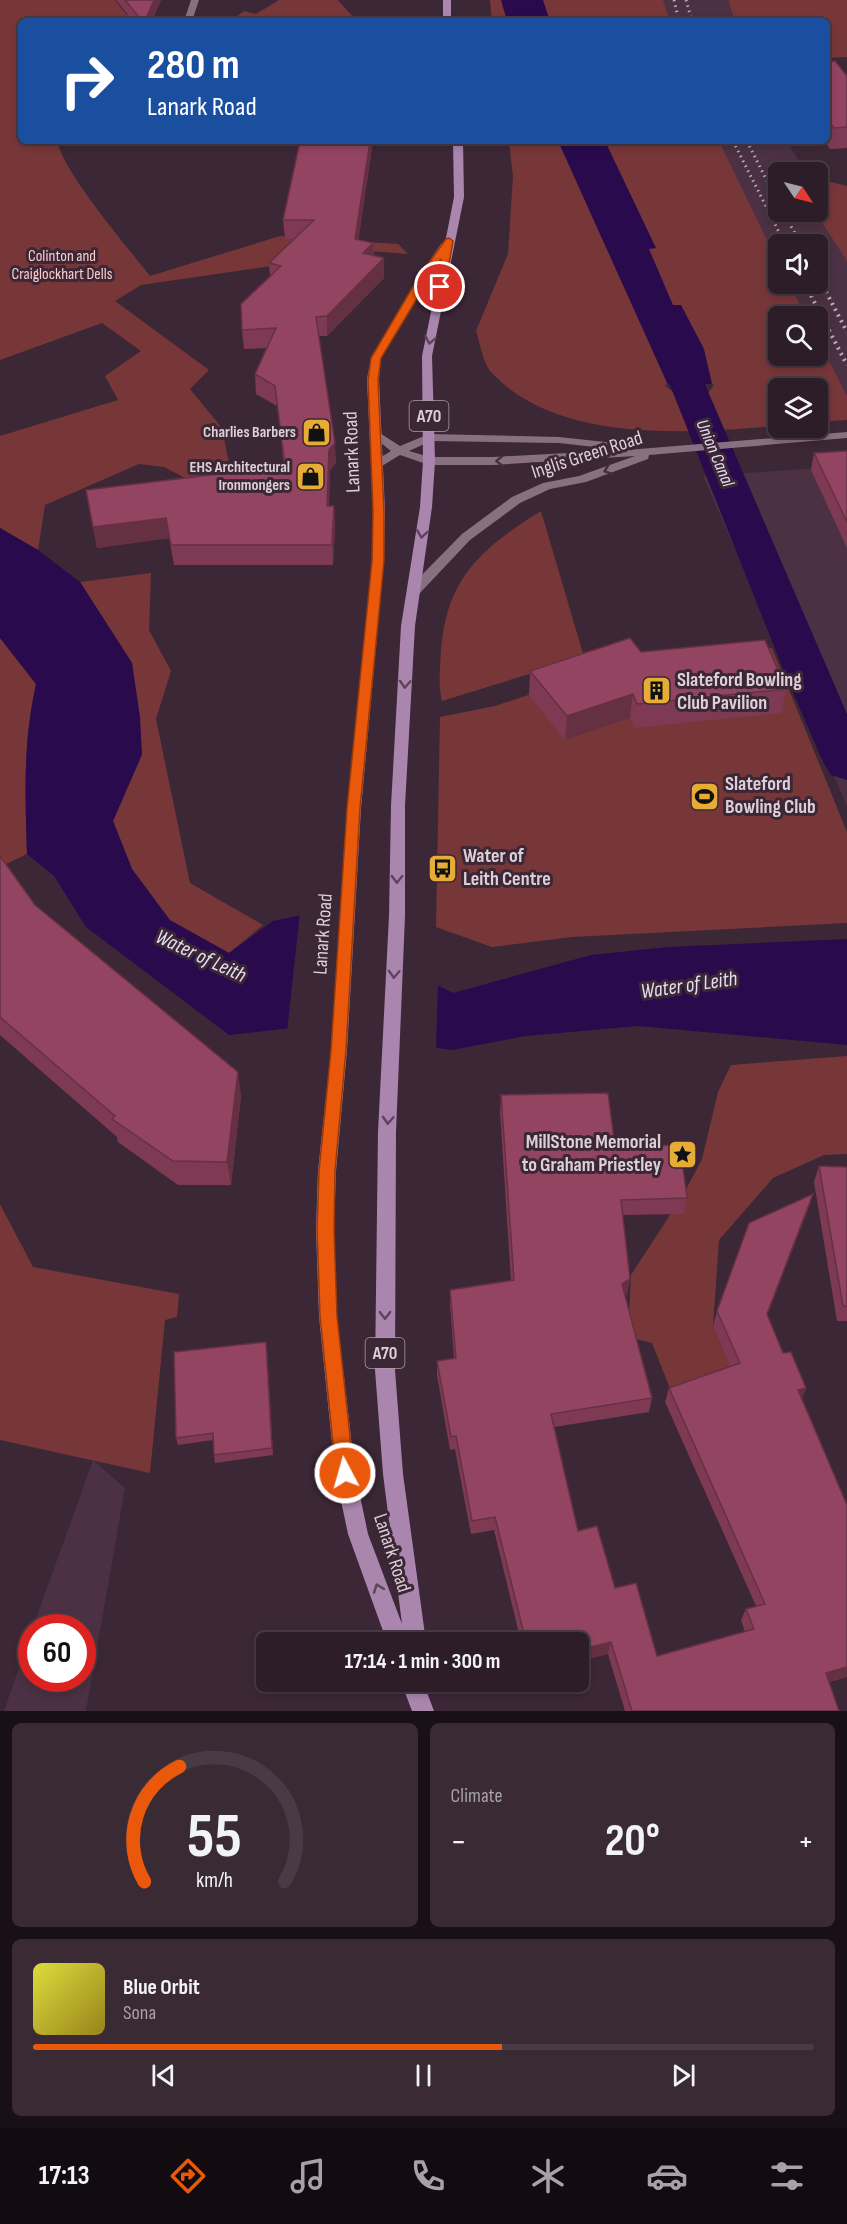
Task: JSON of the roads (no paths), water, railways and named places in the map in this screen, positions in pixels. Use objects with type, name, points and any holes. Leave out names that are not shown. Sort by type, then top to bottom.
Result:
[{"type":"main road","points":[[447,0],[447,18]]},
{"type":"main road","name":"Lanark Road","points":[[414,1632],[393,1474],[385,1370],[385,1230],[397,916],[398,806],[408,626],[429,461],[427,356],[459,197],[458,144]]},
{"type":"main road","name":"Lanark Road","points":[[394,1632],[358,1534],[345,1473],[328,1316],[325,1229],[327,1171],[339,1050],[361,724],[378,561],[373,380],[376,358],[423,278],[449,241]]},
{"type":"main road","points":[[416,1692],[424,1711]]},
{"type":"main road","points":[[422,1692],[424,1711]]},
{"type":"street","points":[[189,18],[195,0]]},
{"type":"street","name":"Inglis Green Road","points":[[375,433],[399,451],[429,461],[527,460],[847,435]]},
{"type":"street","name":"Inglis Green Road","points":[[377,465],[399,451],[429,437],[559,440],[663,450]]},
{"type":"street","name":"Inglis Green Road","points":[[414,591],[466,537],[516,500],[547,486],[582,479],[663,450]]},
{"type":"water","points":[[501,0],[543,0],[549,18],[506,18]]},
{"type":"water","points":[[559,144],[606,144],[656,248],[649,249],[673,305],[681,305],[704,349],[712,384],[696,406],[668,385]]},
{"type":"water","name":"Water of Leith","points":[[0,528],[38,550],[80,582],[132,663],[140,717],[142,754],[113,821],[132,869],[170,920],[229,953],[273,921],[301,915],[453,993],[591,955],[668,947],[847,939],[847,1045],[638,1026],[526,1036],[452,1050],[300,1027],[229,1035],[86,927],[54,876],[27,854],[27,748],[36,684],[0,638]]},
{"type":"waterway","name":"Union Canal","points":[[671,345],[809,679],[847,764]]},
{"type":"railway","points":[[674,0],[678,18]]},
{"type":"railway","points":[[686,0],[691,18]]},
{"type":"railway","points":[[735,144],[780,234]]},
{"type":"railway","points":[[748,144],[768,183]]},
{"type":"railway","points":[[789,222],[795,234]]},
{"type":"railway","points":[[810,294],[847,365]]},
{"type":"railway","points":[[827,294],[847,332]]},
{"type":"place","name":"Charlies Barbers","points":[[317,432]]},
{"type":"place","name":"EHS Architectural Ironmongers","points":[[311,476]]},
{"type":"place","name":"Slateford Bowling Club Pavilion","points":[[656,691]]},
{"type":"place","name":"Slateford Bowling Club","points":[[704,796]]},
{"type":"place","name":"Water of Leith Centre","points":[[442,868]]},
{"type":"place","name":"MillStone Memorial to Graham Priestley","points":[[682,1154]]},
{"type":"park label","name":"Colinton and Craiglockhart Dells","points":[[62,265]]}]
